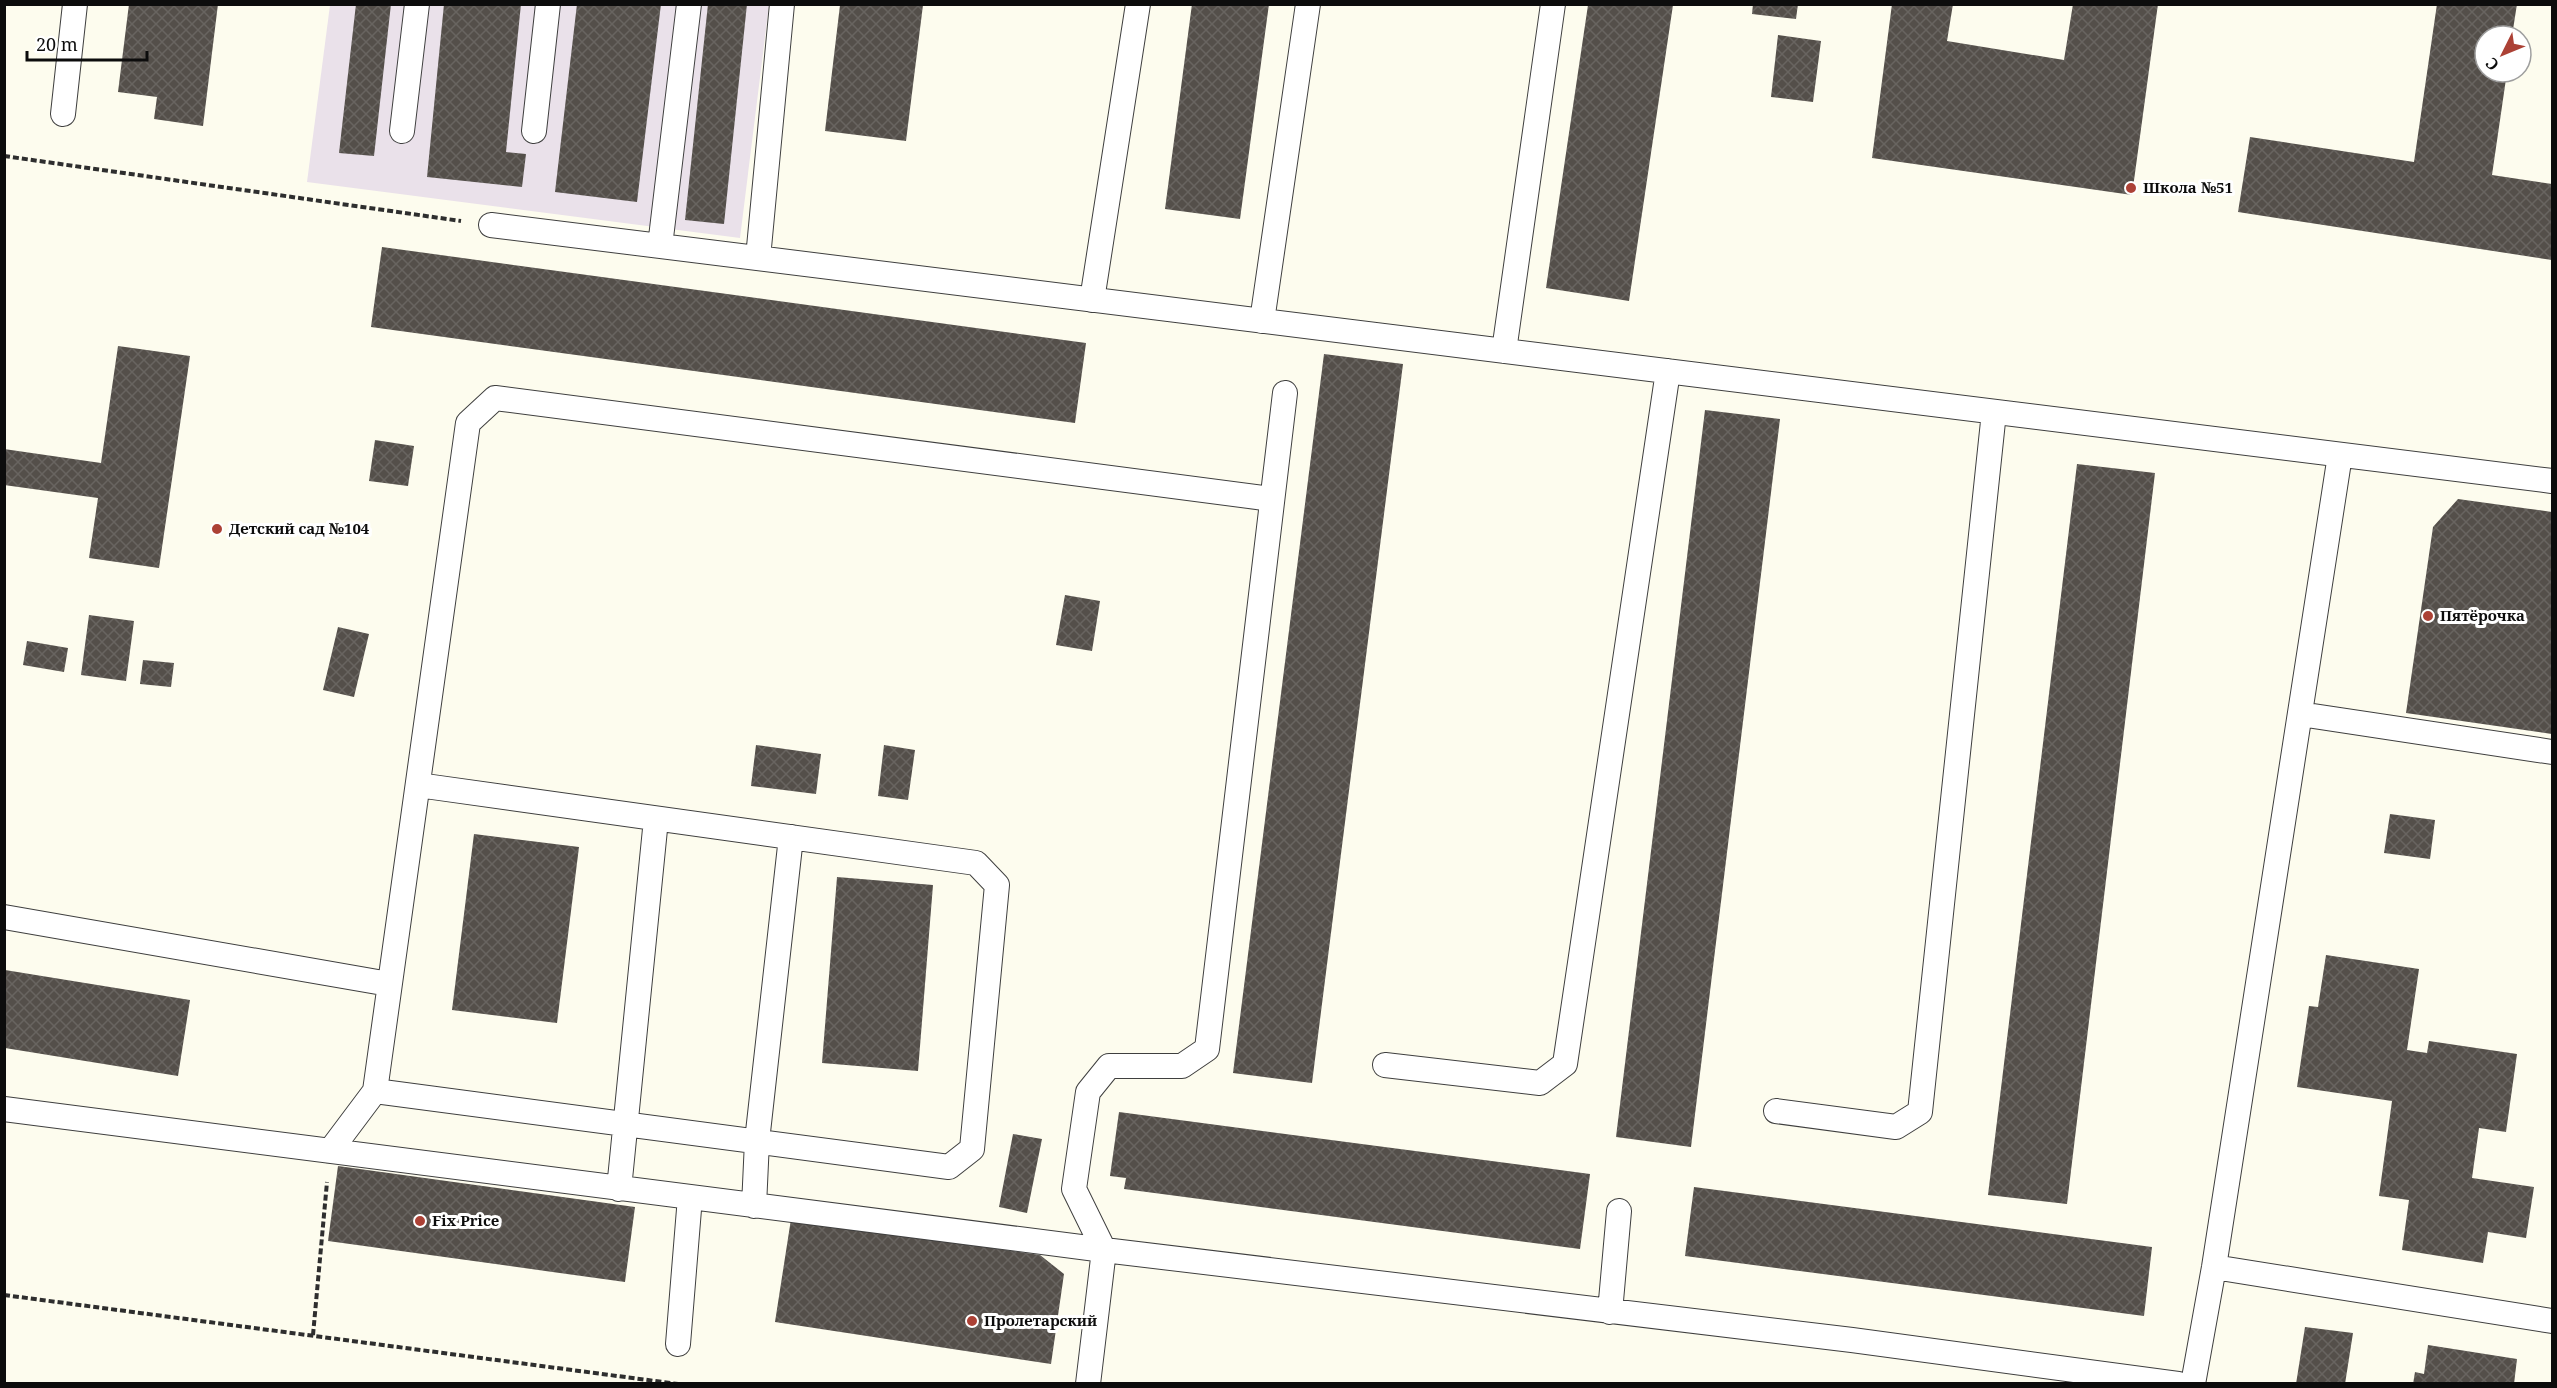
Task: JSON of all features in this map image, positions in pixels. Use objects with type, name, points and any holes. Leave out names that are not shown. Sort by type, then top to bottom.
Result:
[{"type":"lane","points":[[63,114],[75,4]]},
{"type":"lane","points":[[402,131],[417,4]]},
{"type":"lane","points":[[534,130],[549,4]]},
{"type":"lane","points":[[660,246],[689,4]]},
{"type":"lane","points":[[758,258],[782,4]]},
{"type":"lane","points":[[1092,300],[1138,4]]},
{"type":"lane","points":[[1262,321],[1308,4]]},
{"type":"lane","points":[[1504,351],[1553,4]]},
{"type":"lane","points":[[491,225],[2553,482]]},
{"type":"lane","points":[[1385,1065],[1540,1083],[1565,1064],[1668,371]]},
{"type":"lane","points":[[1088,1383],[1104,1250],[1074,1189],[1088,1092],[1109,1066],[1182,1066],[1206,1049],[1285,393]]},
{"type":"lane","points":[[330,1151],[375,1091],[468,423],[495,398],[1272,498]]},
{"type":"lane","points":[[1776,1111],[1896,1127],[1920,1112],[1994,412]]},
{"type":"lane","points":[[2193,1383],[2214,1267],[2340,455]]},
{"type":"lane","points":[[2300,714],[2553,752]]},
{"type":"lane","points":[[375,1091],[950,1167],[972,1149],[997,885],[976,863],[418,785]]},
{"type":"lane","points":[[619,1189],[656,819]]},
{"type":"lane","points":[[754,1206],[757,1142],[791,837]]},
{"type":"lane","points":[[4,917],[389,984]]},
{"type":"lane","points":[[4,1109],[619,1189],[1852,1340],[2178,1383]]},
{"type":"lane","points":[[678,1344],[690,1197]]},
{"type":"lane","points":[[1610,1312],[1619,1211]]},
{"type":"lane","points":[[2214,1267],[2553,1321]]},
{"type":"path","points":[[4,156],[491,225]]},
{"type":"path","points":[[313,1335],[330,1151]]},
{"type":"path","points":[[4,1295],[678,1383]]},
{"type":"shaded area","points":[[330,5],[769,5],[740,238],[307,182]]},
{"type":"building","points":[[129,4],[218,4],[203,126],[154,119],[157,97],[118,92]]},
{"type":"building","points":[[356,4],[391,4],[374,156],[339,153]]},
{"type":"building","points":[[444,4],[521,4],[506,152],[526,154],[522,187],[427,177]]},
{"type":"building","points":[[577,4],[661,4],[637,202],[555,192]]},
{"type":"building","points":[[708,4],[747,4],[724,224],[685,220]]},
{"type":"building","points":[[1192,4],[1269,4],[1240,219],[1165,209]]},
{"type":"building","points":[[1753,4],[1798,4],[1796,19],[1752,14]]},
{"type":"building","points":[[1892,4],[1953,4],[1947,41],[2064,60],[2073,4],[2158,4],[2132,195],[1872,158]]},
{"type":"building","points":[[2437,4],[2517,4],[2514,24],[2473,24],[2473,84],[2505,84],[2492,175],[2552,184],[2552,260],[2238,212],[2250,137],[2414,162]]},
{"type":"building","points":[[840,5],[923,5],[906,141],[825,131]]},
{"type":"building","points":[[1588,5],[1673,5],[1629,301],[1546,288]]},
{"type":"building","points":[[1778,35],[1821,41],[1813,102],[1771,97]]},
{"type":"building","points":[[382,247],[1086,343],[1075,423],[371,327]]},
{"type":"building","points":[[118,346],[190,356],[159,568],[89,558],[98,498],[4,485],[4,449],[101,463]]},
{"type":"building","points":[[1324,354],[1403,364],[1312,1083],[1233,1073]]},
{"type":"building","points":[[1705,410],[1780,419],[1691,1147],[1616,1137]]},
{"type":"building","points":[[375,440],[414,446],[408,486],[369,481]]},
{"type":"building","points":[[2077,464],[2155,473],[2067,1204],[1988,1195]]},
{"type":"building","points":[[2458,499],[2552,512],[2552,734],[2406,713],[2433,527]]},
{"type":"building","points":[[1065,595],[1100,601],[1092,651],[1056,645]]},
{"type":"building","points":[[89,615],[134,621],[126,681],[81,675]]},
{"type":"building","points":[[338,627],[369,634],[354,697],[323,690]]},
{"type":"building","points":[[27,641],[68,648],[64,672],[23,665]]},
{"type":"building","points":[[143,660],[174,663],[171,687],[140,684]]},
{"type":"building","points":[[756,745],[821,754],[816,794],[751,786]]},
{"type":"building","points":[[884,745],[915,750],[908,800],[878,796]]},
{"type":"building","points":[[2390,814],[2435,820],[2430,859],[2384,853]]},
{"type":"building","points":[[474,834],[579,847],[557,1023],[452,1010]]},
{"type":"building","points":[[837,877],[933,885],[918,1071],[822,1063]]},
{"type":"building","points":[[2326,955],[2419,969],[2407,1050],[2427,1053],[2429,1041],[2517,1054],[2506,1132],[2479,1128],[2472,1178],[2534,1187],[2526,1238],[2488,1232],[2483,1263],[2402,1250],[2409,1200],[2379,1196],[2392,1101],[2297,1087],[2309,1006],[2318,1007]]},
{"type":"building","points":[[5,970],[190,1000],[178,1076],[5,1048]]},
{"type":"building","points":[[1119,1112],[1590,1174],[1580,1249],[1124,1189],[1126,1178],[1110,1176]]},
{"type":"building","points":[[1013,1134],[1042,1139],[1027,1213],[999,1207]]},
{"type":"building","points":[[338,1166],[635,1207],[625,1282],[328,1241]]},
{"type":"building","points":[[1694,1187],[2152,1247],[2144,1316],[1685,1256]]},
{"type":"building","points":[[791,1219],[1040,1255],[1064,1274],[1051,1364],[775,1322]]},
{"type":"building","points":[[2305,1327],[2353,1333],[2345,1384],[2296,1384]]},
{"type":"building","points":[[2428,1345],[2517,1359],[2514,1384],[2413,1384],[2415,1372],[2424,1374]]},
{"type":"place","name":"Школа №51","points":[[2131,188]]},
{"type":"place","name":"Детский сад №104","points":[[217,529]]},
{"type":"place","name":"Пятёрочка","points":[[2428,616]]},
{"type":"place","name":"Fix Price","points":[[420,1221]]},
{"type":"place","name":"Пролетарский","points":[[972,1321]]}]
